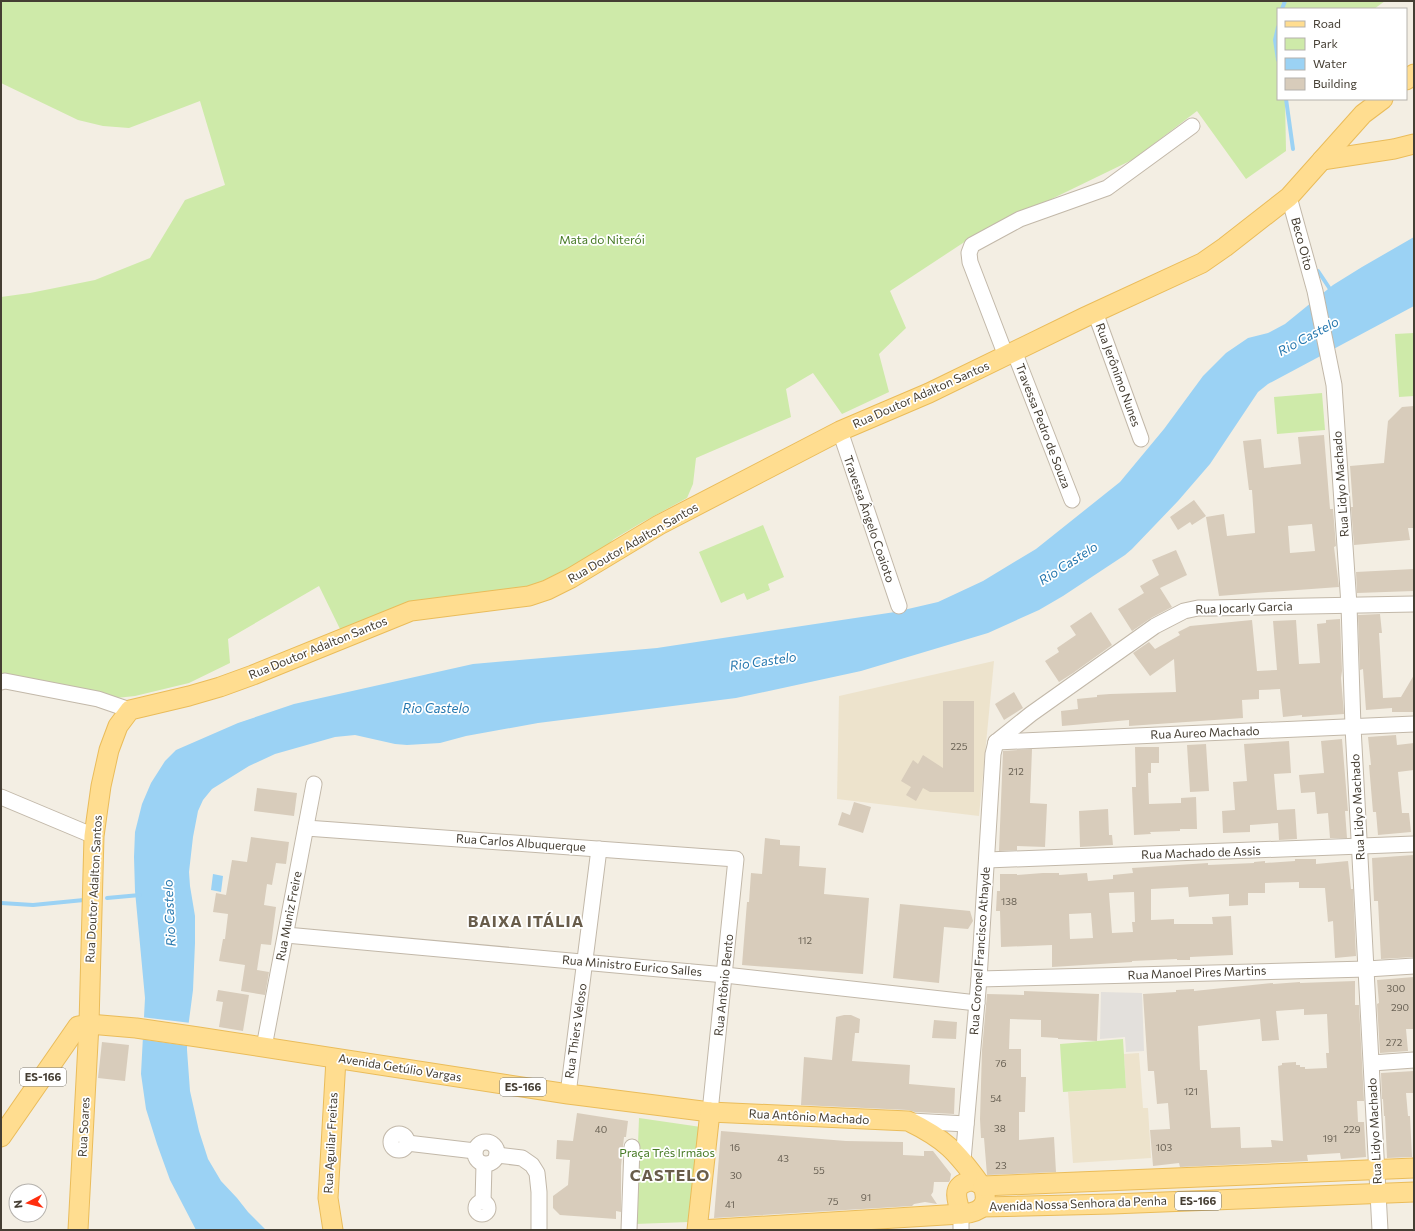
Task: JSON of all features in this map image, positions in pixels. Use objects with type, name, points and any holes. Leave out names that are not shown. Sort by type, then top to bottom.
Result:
[{"type":"main road","name":"Rua Doutor Adalton Santos","points":[[89,1024],[94,836],[101,786],[109,750],[118,726],[130,710],[220,687],[254,675],[411,611],[529,596],[547,590],[571,578],[659,525],[840,431],[929,393],[1095,312],[1202,263],[1243,234],[1289,197],[1364,114],[1382,100]]},
{"type":"main road","points":[[1322,160],[1394,149],[1414,144]]},
{"type":"main road","name":"Avenida Getúlio Vargas","points":[[89,1024],[136,1028],[568,1094],[710,1112]]},
{"type":"main road","name":"ES-166","points":[[1,1137],[78,1026],[89,1024]]},
{"type":"main road","name":"Rua Soares","points":[[78,1230],[89,1024]]},
{"type":"main road","name":"Rua Aguilar Freitas","points":[[333,1229],[328,1198],[336,1059]]},
{"type":"main road","points":[[699,1230],[710,1112]]},
{"type":"main road","name":"Rua Antônio Machado","points":[[710,1112],[908,1121],[935,1135],[950,1146],[982,1185]]},
{"type":"main road","name":"Avenida Nossa Senhora da Penha","points":[[961,1222],[956,1198],[958,1188],[966,1182],[976,1182],[982,1185],[1414,1168]]},
{"type":"main road","points":[[1110,1180],[1112,1204]]},
{"type":"main road","points":[[982,1185],[986,1199],[982,1207]]},
{"type":"main road","name":"Avenida Nossa Senhora da Penha","points":[[699,1230],[961,1222],[982,1207],[1112,1204],[1414,1192]]},
{"type":"street","name":"Travessa Pedro de Souza","points":[[1072,500],[970,262],[969,253],[972,245],[1020,218],[1107,188],[1192,126]]},
{"type":"street","name":"Beco Oito","points":[[1289,197],[1315,291],[1334,385]]},
{"type":"street","name":"Rua Jerônimo Nunes","points":[[1095,312],[1141,439]]},
{"type":"street","name":"Rua Lidyo Machado","points":[[1334,385],[1349,605],[1353,727],[1378,1170],[1380,1230]]},
{"type":"street","name":"Travessa Ângelo Coaioto","points":[[840,431],[899,606]]},
{"type":"street","name":"Rua Jocarly Garcia","points":[[996,742],[1031,714],[1155,626],[1184,611],[1198,608],[1414,604]]},
{"type":"street","points":[[1,682],[5,681],[98,699],[130,710]]},
{"type":"street","name":"Rua Aureo Machado","points":[[996,742],[1414,724]]},
{"type":"street","name":"Rua Coronel Francisco Athayde","points":[[963,1160],[979,979],[993,754],[996,742]]},
{"type":"street","name":"Rua Muniz Freire","points":[[264,1047],[314,784]]},
{"type":"street","points":[[1,797],[94,836]]},
{"type":"street","name":"Rua Carlos Albuquerque","points":[[306,828],[736,859]]},
{"type":"street","name":"Rua Machado de Assis","points":[[987,860],[1414,844]]},
{"type":"street","name":"Rua Thiers Veloso","points":[[568,1094],[599,849]]},
{"type":"street","name":"Rua Antônio Bento","points":[[710,1112],[736,859]]},
{"type":"street","name":"Rua Ministro Eurico Salles","points":[[286,935],[725,975],[977,1002]]},
{"type":"street","name":"Rua Manoel Pires Martins","points":[[979,979],[1367,969],[1414,966]]},
{"type":"street","points":[[1372,1063],[1414,1060]]},
{"type":"street","name":"Rua Antônio Machado","points":[[908,1121],[966,1124]]},
{"type":"street","points":[[407,1143],[475,1151]]},
{"type":"street","points":[[482,1143],[490,1143],[496,1147],[497,1155],[494,1162],[488,1165],[480,1163],[476,1158],[475,1151],[482,1143]]},
{"type":"street","points":[[629,1230],[632,1147]]},
{"type":"street","points":[[497,1155],[522,1158],[532,1165],[536,1173],[539,1192],[539,1230]]},
{"type":"street","points":[[483,1202],[484,1164]]},
{"type":"shaded area","points":[[994,661],[979,816],[837,799],[839,696]]},
{"type":"shaded area","points":[[1101,992],[1142,993],[1144,1051],[1126,1052],[1125,1037],[1100,1039]]},
{"type":"shaded area","points":[[1139,1053],[1143,1108],[1148,1108],[1151,1158],[1073,1163],[1068,1092],[1126,1088],[1124,1054]]},
{"type":"green space","name":"Mata do Niterói","points":[[1,1],[1385,1],[1375,8],[1277,8],[1277,100],[1285,100],[1286,151],[1246,179],[1197,111],[1134,159],[969,239],[890,291],[906,328],[879,354],[889,392],[842,414],[813,373],[786,389],[791,417],[696,458],[693,484],[687,498],[614,539],[599,553],[553,581],[341,631],[319,586],[228,639],[230,663],[189,683],[135,696],[116,698],[1,673],[1,297],[30,293],[95,280],[150,258],[185,200],[225,185],[200,101],[129,128],[103,126],[78,120],[1,83]]},
{"type":"green space","points":[[1414,333],[1414,396],[1399,397],[1395,334]]},
{"type":"green space","points":[[1322,393],[1325,430],[1277,434],[1274,397]]},
{"type":"green space","points":[[763,525],[784,577],[768,584],[770,590],[747,600],[744,593],[721,603],[699,552]]},
{"type":"green space","points":[[1123,1039],[1126,1088],[1063,1092],[1060,1044]]},
{"type":"green space","name":"Praça Três Irmãos","points":[[639,1118],[701,1127],[689,1222],[635,1224]]},
{"type":"water","name":"Rio Castelo","points":[[1414,237],[1414,306],[1268,384],[1258,392],[1210,464],[1178,501],[1132,549],[1063,596],[1039,610],[988,633],[861,671],[736,698],[538,723],[466,736],[440,743],[407,745],[395,744],[355,735],[335,737],[275,754],[249,766],[212,789],[203,800],[198,811],[189,872],[195,916],[193,990],[187,1036],[190,1091],[199,1131],[208,1159],[221,1181],[266,1230],[196,1230],[170,1180],[157,1144],[146,1109],[141,1074],[145,998],[135,891],[135,832],[142,804],[151,783],[165,761],[176,750],[238,723],[294,704],[473,664],[657,648],[895,612],[938,602],[983,581],[1036,549],[1120,482],[1164,429],[1203,376],[1226,353],[1248,338],[1268,333],[1285,324],[1333,285]]},
{"type":"water","points":[[213,874],[223,876],[221,892],[211,890]]},
{"type":"pier","points":[[141,1017],[191,1023],[189,1046],[140,1039]]},
{"type":"building","points":[[1414,406],[1414,528],[1408,528],[1410,540],[1354,545],[1350,466],[1384,463],[1388,421],[1402,407]]},
{"type":"building","points":[[1324,435],[1330,509],[1333,509],[1336,546],[1334,547],[1339,587],[1219,596],[1206,517],[1224,514],[1227,536],[1255,533],[1252,490],[1249,490],[1243,441],[1261,439],[1264,468],[1301,464],[1298,437]],"holes":[[[1312,524],[1315,551],[1290,553],[1288,526]]]},
{"type":"building","points":[[1194,500],[1206,516],[1192,525],[1190,522],[1178,530],[1170,517]]},
{"type":"building","points":[[1176,550],[1187,575],[1160,588],[1172,607],[1151,618],[1132,631],[1118,609],[1144,593],[1140,586],[1159,575],[1152,560]]},
{"type":"building","points":[[1414,569],[1414,591],[1357,593],[1356,572]]},
{"type":"building","points":[[1091,612],[1112,645],[1059,682],[1045,661],[1059,652],[1057,648],[1076,635],[1070,626]]},
{"type":"building","points":[[1380,614],[1382,633],[1379,633],[1383,698],[1401,697],[1414,675],[1414,712],[1392,712],[1392,708],[1366,710],[1363,669],[1360,670],[1358,615]]},
{"type":"building","points":[[1340,619],[1341,678],[1344,714],[1283,717],[1280,689],[1259,690],[1259,699],[1242,700],[1243,718],[1129,726],[1129,720],[1062,726],[1061,711],[1078,709],[1077,699],[1110,694],[1176,692],[1174,659],[1150,676],[1133,653],[1149,642],[1155,649],[1180,635],[1178,632],[1190,626],[1252,620],[1257,671],[1277,670],[1273,621],[1296,620],[1299,664],[1320,663],[1317,624],[1326,623],[1326,620]]},
{"type":"building","points":[[1014,692],[1023,708],[1004,720],[995,704]]},
{"type":"building","points":[[943,701],[974,701],[974,792],[930,792],[923,788],[916,801],[906,795],[911,787],[901,781],[913,760],[918,764],[923,755],[943,768]]},
{"type":"building","points":[[1396,735],[1397,745],[1414,743],[1414,770],[1398,772],[1402,813],[1409,813],[1411,832],[1378,835],[1376,812],[1373,812],[1368,737]]},
{"type":"building","points":[[1342,739],[1348,811],[1345,811],[1347,838],[1330,838],[1328,813],[1317,814],[1315,792],[1301,793],[1299,775],[1324,773],[1321,741]]},
{"type":"building","points":[[1289,741],[1291,773],[1274,774],[1277,810],[1295,809],[1297,839],[1279,840],[1278,823],[1250,825],[1250,832],[1223,833],[1222,811],[1235,810],[1233,782],[1247,781],[1244,744]]},
{"type":"building","points":[[1206,744],[1209,791],[1190,792],[1187,745]]},
{"type":"building","points":[[1135,747],[1159,747],[1159,763],[1151,763],[1151,773],[1148,773],[1149,804],[1181,803],[1181,798],[1196,797],[1197,829],[1180,829],[1180,831],[1150,832],[1151,834],[1134,835],[1132,787],[1136,787]]},
{"type":"building","points":[[1032,749],[1030,803],[1047,804],[1045,847],[1017,846],[1017,850],[999,851],[1003,751]]},
{"type":"building","points":[[257,788],[297,793],[294,816],[254,811]]},
{"type":"building","points":[[854,802],[871,807],[863,833],[838,825],[842,812],[850,815]]},
{"type":"building","points":[[1108,809],[1109,835],[1112,835],[1113,845],[1080,847],[1079,811]]},
{"type":"building","points":[[251,837],[289,842],[286,864],[276,863],[272,885],[267,884],[264,905],[276,907],[271,945],[261,944],[257,970],[269,972],[265,995],[241,991],[245,965],[219,961],[223,939],[225,939],[228,914],[213,912],[216,893],[226,895],[232,860],[247,862]]},
{"type":"building","points":[[765,838],[780,840],[780,845],[800,846],[799,866],[826,868],[824,894],[869,898],[863,974],[742,965],[751,873],[762,874]]},
{"type":"building","points":[[1414,855],[1414,957],[1381,959],[1378,901],[1374,901],[1372,858]]},
{"type":"building","points":[[1295,859],[1316,859],[1316,864],[1348,861],[1351,889],[1353,889],[1356,956],[1335,958],[1333,921],[1328,922],[1325,888],[1299,888],[1299,882],[1265,883],[1265,893],[1248,893],[1248,905],[1229,906],[1229,894],[1189,897],[1188,887],[1151,889],[1151,920],[1174,919],[1174,924],[1213,924],[1212,917],[1231,916],[1233,955],[1190,957],[1190,960],[1177,959],[1132,961],[1052,967],[1052,945],[1001,947],[1000,911],[996,911],[997,891],[1000,891],[1000,874],[1017,875],[1059,873],[1059,875],[1087,873],[1088,881],[1113,879],[1113,875],[1133,873],[1132,868],[1208,863],[1208,865],[1254,863],[1265,861],[1265,863],[1295,861]],"holes":[[[1134,892],[1135,922],[1132,922],[1133,932],[1112,933],[1109,893]],[[1091,913],[1093,938],[1070,939],[1069,914]]]},
{"type":"building","points":[[900,904],[970,911],[973,921],[968,929],[944,927],[939,983],[893,978]]},
{"type":"building","points":[[1414,977],[1414,1029],[1406,1029],[1408,1051],[1380,1053],[1377,980]]},
{"type":"building","points":[[1355,981],[1355,1005],[1359,1005],[1364,1101],[1357,1101],[1358,1122],[1364,1122],[1366,1157],[1341,1159],[1340,1153],[1307,1155],[1308,1161],[1180,1167],[1179,1163],[1153,1166],[1150,1130],[1170,1129],[1168,1103],[1157,1104],[1154,1071],[1148,1071],[1143,994],[1176,992],[1176,990],[1194,989],[1194,991],[1273,983]],"holes":[[[1304,1009],[1304,1015],[1327,1014],[1329,1053],[1326,1053],[1327,1068],[1305,1069],[1305,1067],[1296,1065],[1296,1062],[1282,1063],[1282,1065],[1278,1066],[1283,1141],[1271,1140],[1272,1147],[1241,1148],[1240,1127],[1211,1128],[1207,1070],[1200,1070],[1198,1026],[1260,1019],[1262,1041],[1279,1040],[1276,1011]]]},
{"type":"building","points":[[218,990],[249,995],[243,1031],[219,1027],[223,1002],[216,1001]]},
{"type":"building","points":[[1024,991],[1099,994],[1097,1041],[1041,1037],[1041,1020],[1010,1019],[1009,1049],[1021,1049],[1021,1077],[1026,1077],[1025,1112],[1019,1112],[1019,1140],[1054,1137],[1056,1172],[987,1175],[984,1138],[981,1138],[980,1119],[982,1050],[987,994],[1024,995]]},
{"type":"building","points":[[851,1015],[860,1019],[859,1033],[855,1033],[852,1061],[910,1065],[909,1084],[955,1088],[954,1114],[915,1112],[908,1110],[801,1105],[804,1057],[832,1060],[836,1017]]},
{"type":"building","points":[[934,1020],[957,1022],[956,1039],[932,1038]]},
{"type":"building","points":[[102,1042],[129,1045],[125,1081],[98,1078]]},
{"type":"building","points":[[1414,1071],[1414,1093],[1406,1093],[1408,1116],[1410,1116],[1412,1157],[1387,1158],[1381,1073]]},
{"type":"building","points":[[577,1113],[628,1121],[626,1137],[624,1137],[621,1166],[621,1212],[616,1211],[616,1219],[560,1215],[553,1208],[553,1196],[568,1185],[570,1160],[556,1159],[557,1140],[573,1141]]},
{"type":"building","points":[[721,1131],[846,1141],[903,1142],[903,1155],[924,1156],[924,1151],[933,1151],[951,1174],[950,1180],[949,1182],[934,1182],[933,1192],[931,1195],[937,1204],[925,1202],[914,1204],[912,1206],[714,1218]]},
{"type":"waterway","points":[[1282,8],[1285,1]]},
{"type":"waterway","points":[[1277,31],[1275,40],[1277,53]]},
{"type":"waterway","points":[[1286,100],[1293,149]]},
{"type":"waterway","points":[[1318,271],[1332,292]]},
{"type":"waterway","points":[[107,898],[140,895]]},
{"type":"waterway","points":[[1,903],[33,905],[84,900]]},
{"type":"district","name":"BAIXA ITÁLIA","points":[[526,921]]},
{"type":"district","name":"CASTELO","points":[[670,1175]]}]
